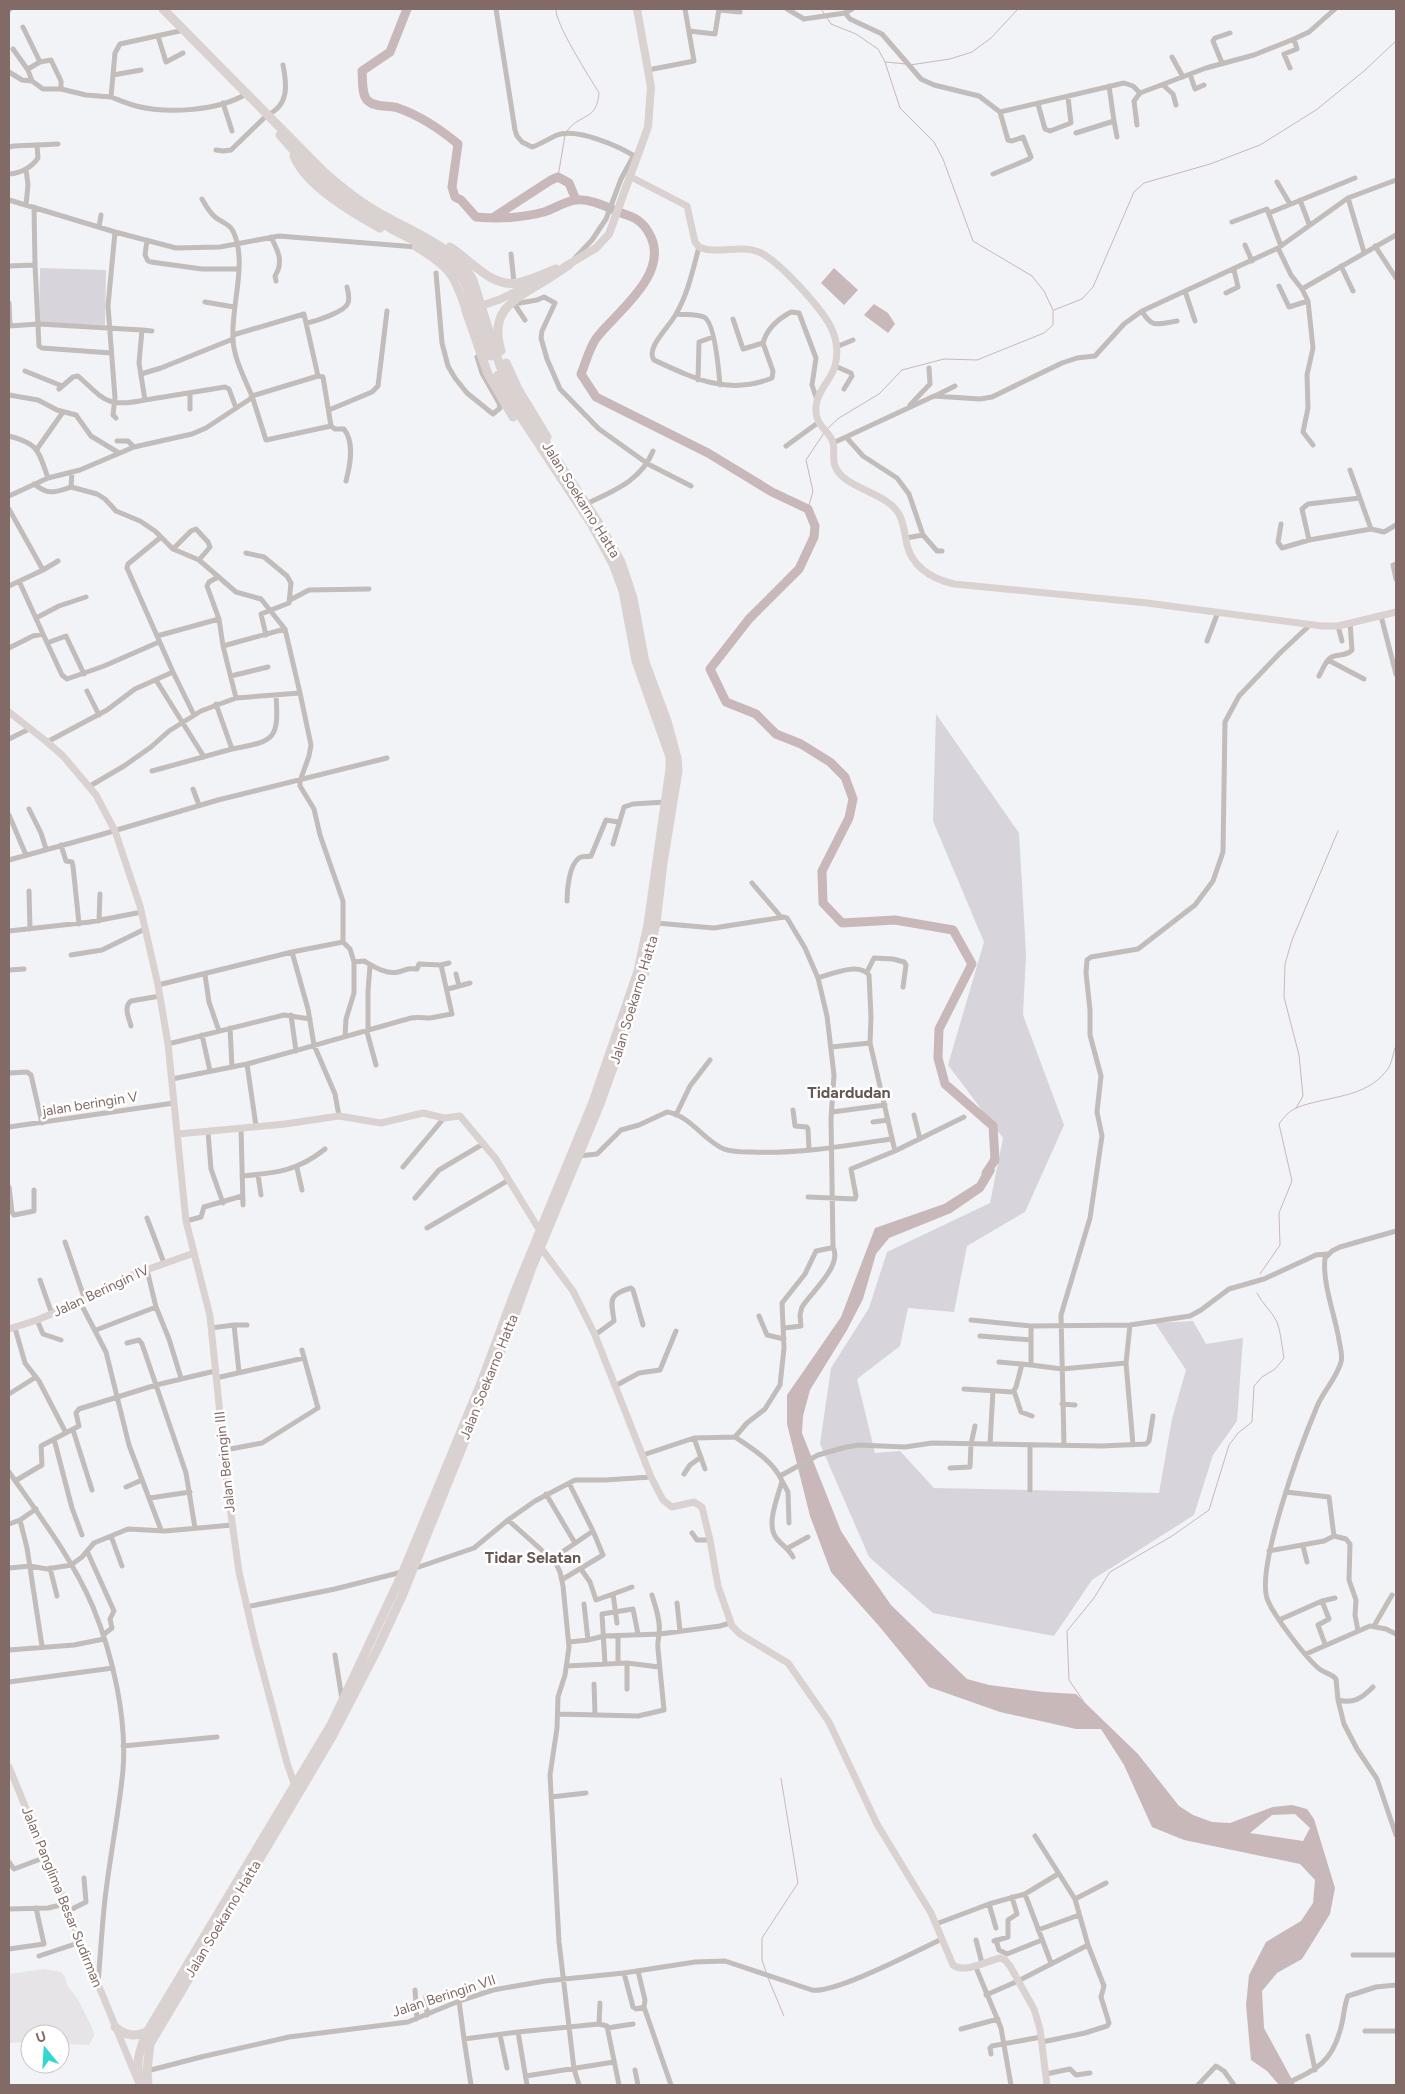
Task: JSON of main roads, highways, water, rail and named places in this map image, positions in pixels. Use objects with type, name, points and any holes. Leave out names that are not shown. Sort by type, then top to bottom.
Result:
[{"type":"highway","points":[[163,9],[266,116],[323,171],[371,211]]},
{"type":"highway","points":[[266,116],[291,148],[317,175],[371,211],[411,225],[449,247],[497,282],[514,283],[569,265]]},
{"type":"highway","points":[[291,148],[296,161],[306,174],[338,203],[416,248]]},
{"type":"highway","name":"Jalan Soekarno Hatta","points":[[296,1790],[332,1737],[388,1627],[413,1570],[510,1329],[515,1303],[540,1230],[605,1070],[638,971],[646,936],[665,802],[674,770],[636,661],[630,639],[626,605],[617,573],[566,479],[505,377],[467,270],[444,249],[371,211]]},
{"type":"highway","points":[[566,479],[537,418],[518,389],[503,356],[498,341],[498,329],[502,313],[513,303],[569,265]]},
{"type":"highway","points":[[466,311],[481,357],[501,402],[566,479]]},
{"type":"highway","name":"Jalan Soekarno Hatta","points":[[140,2072],[136,2062],[138,2052],[147,2032],[206,1940],[296,1790],[342,1702],[402,1572],[515,1303],[541,1248],[600,1104],[645,972],[656,924],[675,750],[667,721],[645,662],[633,598],[625,572],[614,549],[586,504],[566,479]]},
{"type":"highway","name":"Jalan Soekarno Hatta","points":[[140,2072],[150,2044],[206,1940]]},
{"type":"highway","points":[[115,2027],[128,2035],[138,2035],[147,2032]]},
{"type":"highway","points":[[140,2072],[144,2084]]},
{"type":"main road","points":[[416,248],[435,259],[452,275],[466,311],[501,299],[569,265],[603,242],[613,225],[626,180],[648,128],[651,100],[648,70],[637,9]]},
{"type":"waterway","points":[[407,9],[390,52],[362,71],[364,95],[371,103],[398,108],[422,119],[458,144],[452,187],[455,197],[461,200],[476,217],[527,216],[544,212],[564,203],[582,200],[602,205],[635,218],[644,226],[651,237],[654,251],[653,265],[647,278],[628,304],[595,340],[581,374],[596,397],[708,453],[772,492],[808,509],[815,526],[814,537],[799,569],[749,619],[710,669],[726,702],[756,714],[776,734],[801,744],[830,762],[845,777],[853,799],[849,818],[822,871],[823,903],[842,923],[895,920],[953,930],[972,964],[939,1029],[938,1058],[945,1084],[993,1126],[995,1160],[986,1173]]},
{"type":"waterway","points":[[556,9],[566,37],[599,93],[598,102],[591,113],[577,121],[567,131]]},
{"type":"waterway","points":[[821,9],[825,15]]},
{"type":"waterway","points":[[910,65],[950,59],[972,52],[991,38],[1018,9]]},
{"type":"waterway","points":[[827,18],[831,24],[856,34],[878,49],[885,62],[900,108],[934,142],[943,159],[973,241],[1032,276],[1044,291],[1053,310],[1053,325],[1044,333],[977,360],[944,359],[902,370],[879,394],[839,418],[828,428]]},
{"type":"waterway","points":[[1054,310],[1082,299],[1093,287],[1134,192],[1144,183],[1210,164],[1260,145],[1316,110],[1364,71],[1396,41]]},
{"type":"waterway","points":[[886,62],[906,64]]},
{"type":"waterway","points":[[558,177],[565,135]]},
{"type":"waterway","points":[[494,217],[558,177],[569,183],[576,200]]},
{"type":"waterway","points":[[808,509],[813,491],[806,460],[824,433]]},
{"type":"waterway","points":[[1296,1108],[1303,1096],[1299,1055],[1284,997],[1285,964],[1292,940],[1338,831]]},
{"type":"waterway","points":[[1260,1274],[1280,1245],[1279,1213],[1292,1181],[1279,1124],[1286,1115],[1296,1108],[1357,1092],[1368,1086],[1389,1068],[1396,1045]]},
{"type":"waterway","points":[[1084,1702],[1069,1680],[1067,1631],[1094,1598],[1110,1572],[1172,1536],[1209,1510],[1229,1445],[1238,1433],[1252,1422],[1254,1386],[1262,1377],[1275,1369],[1284,1358],[1277,1322],[1257,1293]]},
{"type":"waterway","points":[[766,1972],[762,1960],[762,1938],[798,1883],[781,1778]]},
{"type":"waterway","points":[[768,1978],[784,2016]]},
{"type":"district","name":"Tidardudan","points":[[849,1092]]},
{"type":"district","name":"Tidar Selatan","points":[[533,1557]]}]
